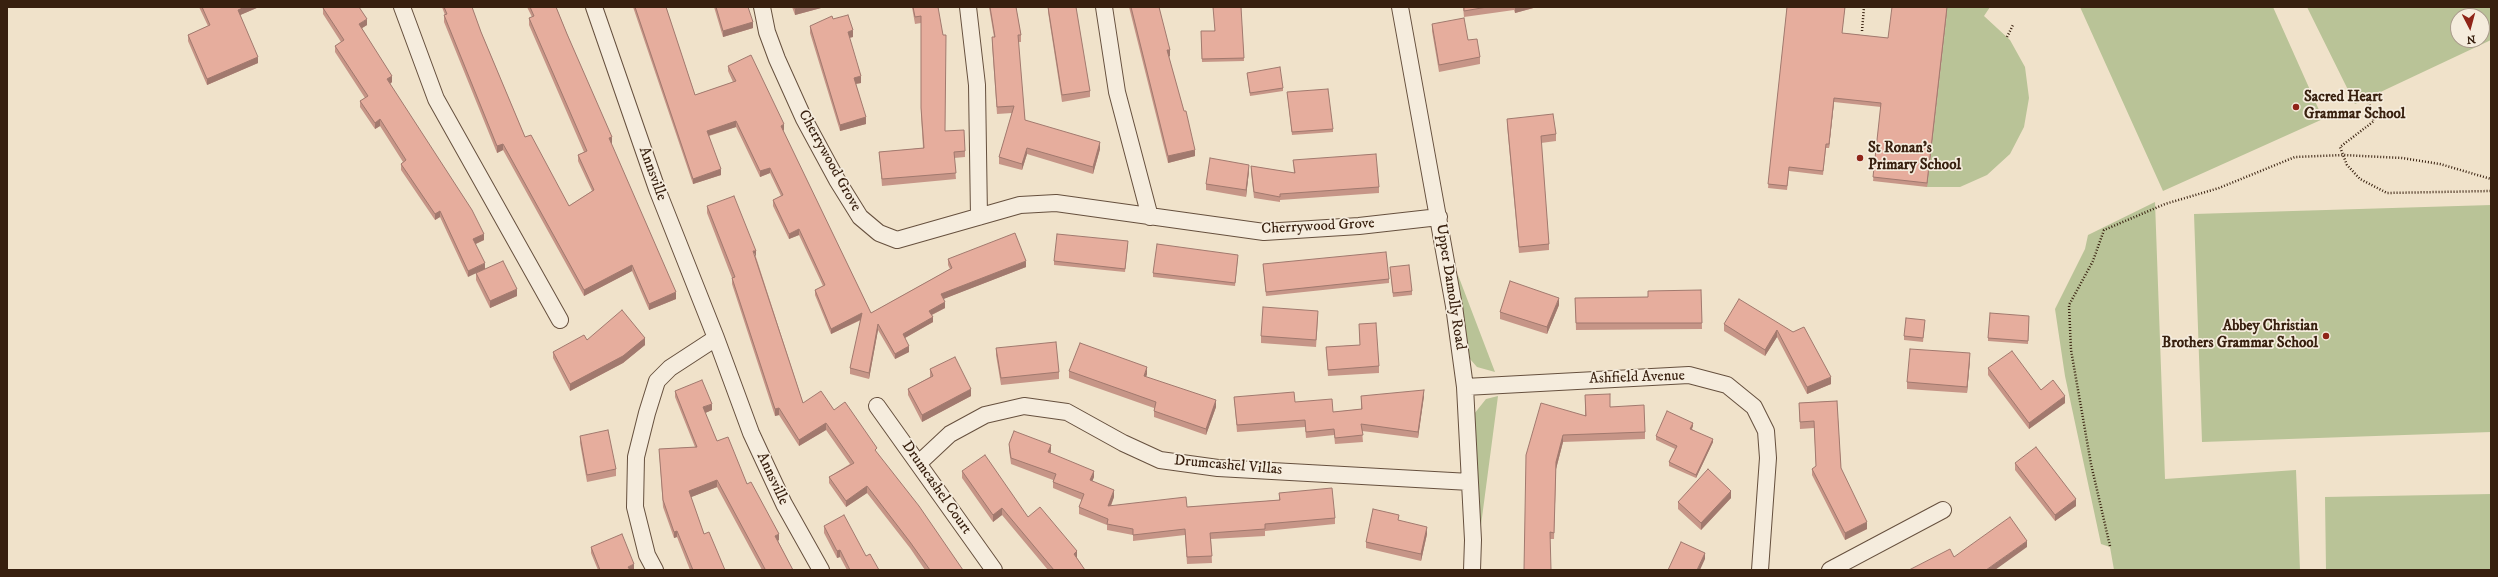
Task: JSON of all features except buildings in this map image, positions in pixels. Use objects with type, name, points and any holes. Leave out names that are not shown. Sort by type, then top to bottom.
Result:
[{"type":"street","points":[[402,7],[436,99],[560,320]]},
{"type":"street","name":"Annsville","points":[[594,7],[657,189],[716,338],[750,433],[784,504],[821,570]]},
{"type":"street","name":"Cherrywood Grove","points":[[762,7],[770,39],[804,119],[837,180],[860,217],[879,233],[897,240],[1020,205],[1056,203],[1264,232],[1359,226],[1439,217]]},
{"type":"street","points":[[968,7],[977,85],[979,217]]},
{"type":"street","points":[[1104,7],[1117,92],[1150,217]]},
{"type":"street","name":"Upper Damolly Road","points":[[1400,7],[1439,217],[1454,306],[1465,386],[1473,540],[1472,570]]},
{"type":"street","points":[[655,570],[647,555],[635,507],[636,457],[647,413],[657,381],[670,368],[716,338]]},
{"type":"street","name":"Ashfield Avenue","points":[[1465,386],[1689,375],[1727,385],[1754,407],[1766,431],[1768,458],[1760,570]]},
{"type":"street","name":"Drumcashel Court","points":[[877,406],[994,570]]},
{"type":"street","name":"Drumcashel Villas","points":[[919,463],[950,434],[985,415],[1024,406],[1067,412],[1123,443],[1160,460],[1218,468],[1470,482]]},
{"type":"street","points":[[1830,570],[1943,510]]},
{"type":"path","points":[[1862,31],[1864,7]]},
{"type":"path","points":[[2007,37],[2013,25]]},
{"type":"path","points":[[2368,99],[2374,121],[2340,147],[2347,165],[2360,179],[2387,193],[2491,191]]},
{"type":"path","points":[[2110,546],[2091,464],[2071,350],[2069,305],[2093,261],[2104,230],[2165,204],[2219,188],[2295,157],[2343,155],[2402,158],[2440,164],[2491,179]]},
{"type":"green space","points":[[1917,7],[1990,7],[1984,16],[2010,40],[2025,67],[2029,98],[2024,127],[2010,154],[1987,175],[1960,187],[1927,187],[1947,12]]},
{"type":"green space","points":[[2080,7],[2273,7],[2323,119],[2163,191]]},
{"type":"green space","points":[[2307,7],[2491,7],[2490,40],[2490,8],[2450,8],[2450,48],[2474,48],[2355,104]]},
{"type":"green space","points":[[2155,202],[2165,479],[2296,470],[2300,570],[2114,570],[2110,547],[2101,544],[2065,376],[2055,309],[2085,249],[2088,235]]},
{"type":"green space","points":[[2491,205],[2491,432],[2202,442],[2194,214]]},
{"type":"green space","points":[[1458,275],[1495,372],[1477,367],[1470,359],[1457,278]]},
{"type":"green space","points":[[1498,396],[1481,525],[1474,414],[1486,399]]},
{"type":"green space","points":[[2491,494],[2491,570],[2326,570],[2325,497]]},
{"type":"place","name":"Sacred Heart Grammar School","points":[[2296,107]]},
{"type":"place","name":"St Ronan's Primary School","points":[[1860,158]]},
{"type":"place","name":"Abbey Christian Brothers Grammar School","points":[[2326,336]]}]
